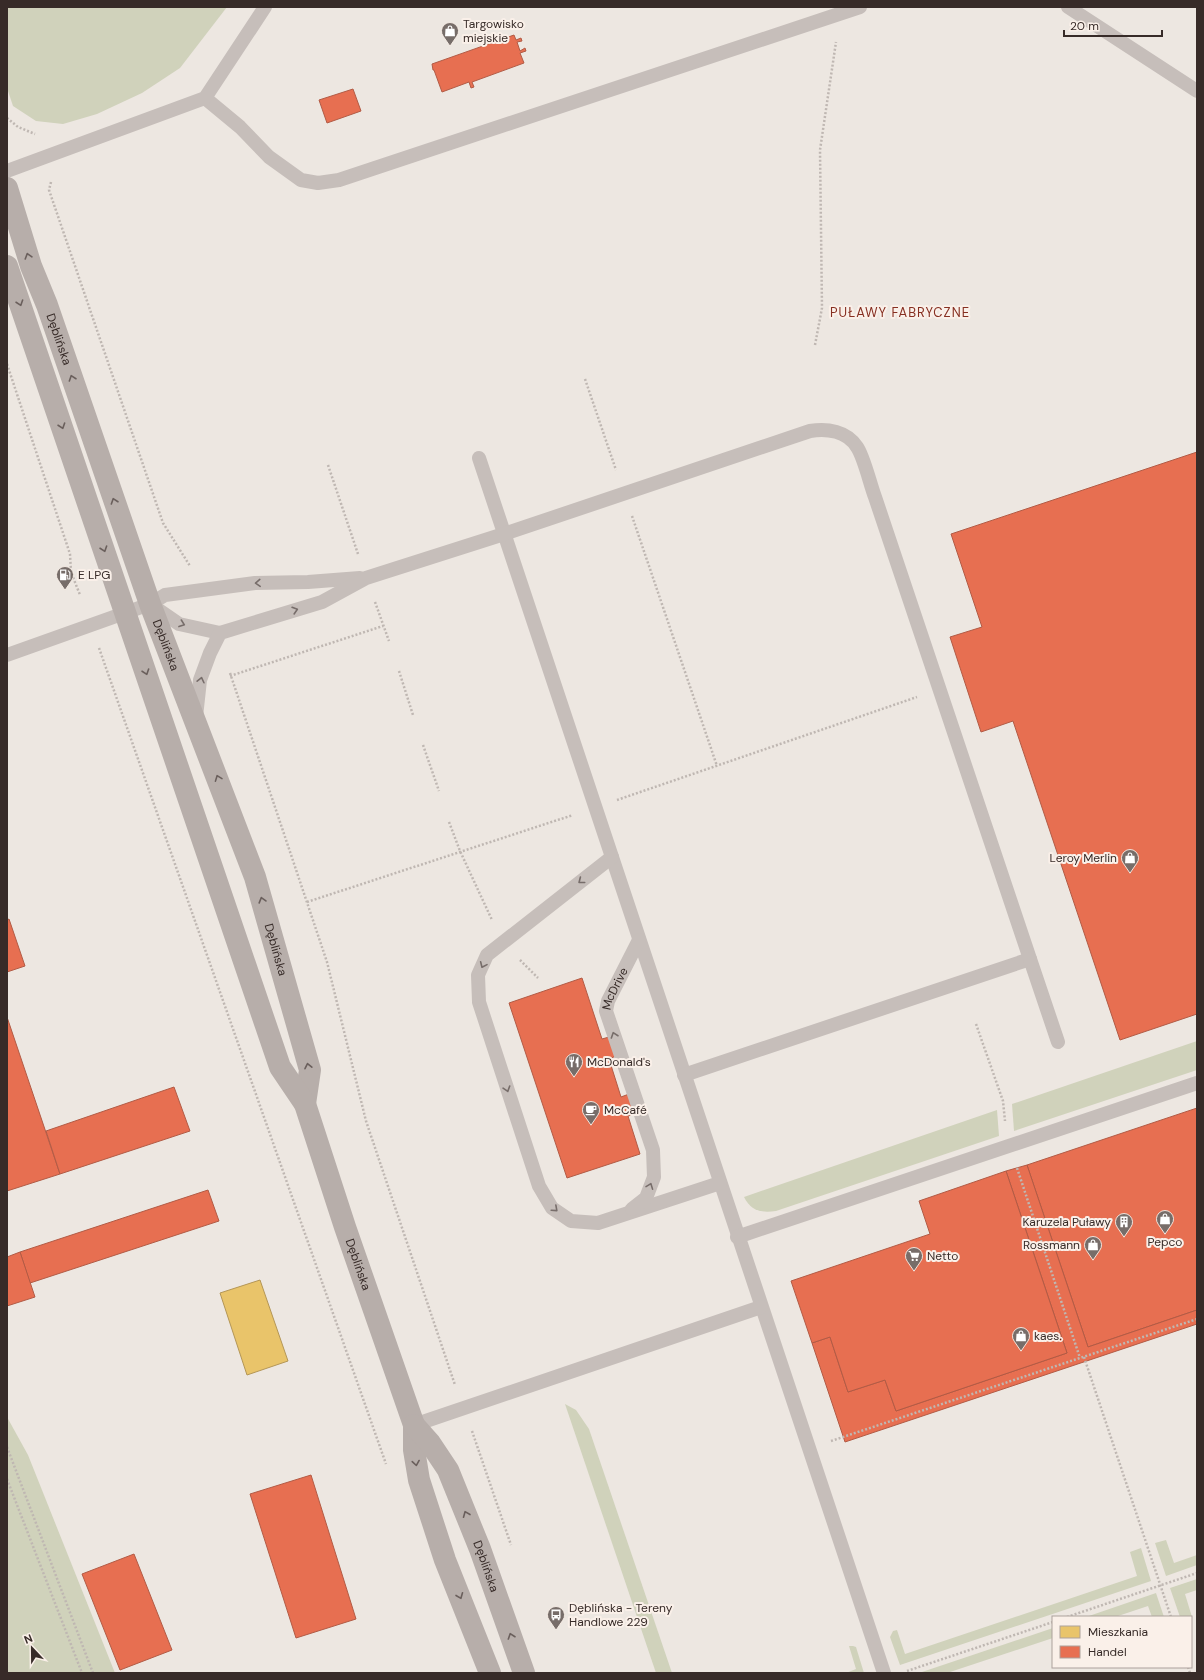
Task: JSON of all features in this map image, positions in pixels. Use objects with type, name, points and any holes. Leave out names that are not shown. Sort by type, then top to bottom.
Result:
[{"type":"main road","name":"Dęblińska","points":[[7,188],[31,266],[47,305],[150,604],[255,877],[310,1070],[305,1104]]},
{"type":"main road","name":"Dęblińska","points":[[7,266],[280,1067],[305,1104],[347,1234],[414,1425],[414,1450],[419,1480],[445,1560],[490,1673]]},
{"type":"main road","name":"Dęblińska","points":[[414,1425],[430,1443],[448,1470],[480,1549],[524,1673]]},
{"type":"lane","points":[[7,171],[205,98],[265,7]]},
{"type":"lane","points":[[205,98],[240,127],[269,157],[301,180],[318,183],[339,180],[860,7]]},
{"type":"lane","points":[[1068,7],[1197,91]]},
{"type":"lane","points":[[150,604],[179,624],[220,633],[322,602],[366,578],[504,534],[810,431],[822,429],[833,430],[850,440],[857,447],[1058,1042]]},
{"type":"lane","points":[[478,458],[612,857],[737,1237],[884,1673]]},
{"type":"lane","points":[[7,655],[150,604],[165,595],[255,583],[337,581],[366,578]]},
{"type":"lane","points":[[195,719],[200,680],[210,653],[220,633]]},
{"type":"lane","points":[[612,857],[487,955],[478,975],[479,1002],[539,1186],[552,1208],[571,1221],[598,1223],[720,1183]]},
{"type":"lane","name":"McDrive","points":[[625,1214],[646,1198],[654,1177],[653,1150],[606,1011],[608,1001],[639,940]]},
{"type":"lane","points":[[684,1075],[1030,959]]},
{"type":"lane","points":[[737,1237],[1197,1083]]},
{"type":"lane","points":[[414,1425],[761,1307]]},
{"type":"path","points":[[815,345],[822,308],[820,150],[837,36]]},
{"type":"path","points":[[7,118],[18,127],[35,134]]},
{"type":"path","points":[[51,182],[49,190],[163,523],[188,565],[192,567]]},
{"type":"path","points":[[7,364],[70,554],[71,572],[80,595]]},
{"type":"path","points":[[585,379],[717,766]]},
{"type":"path","points":[[328,465],[360,560]]},
{"type":"path","points":[[373,596],[389,641]]},
{"type":"path","points":[[230,676],[383,626]]},
{"type":"path","points":[[99,647],[386,1464]]},
{"type":"path","points":[[230,669],[230,676],[327,962],[366,1121],[511,1546]]},
{"type":"path","points":[[399,671],[413,715]]},
{"type":"path","points":[[307,902],[717,766],[940,689]]},
{"type":"path","points":[[423,745],[439,791]]},
{"type":"path","points":[[449,822],[460,851],[494,924],[516,955],[538,978]]},
{"type":"path","points":[[976,1024],[1003,1101],[1006,1134],[1080,1358]]},
{"type":"path","points":[[809,1449],[1197,1319]]},
{"type":"path","points":[[1084,1357],[1171,1616]]},
{"type":"path","points":[[7,1447],[93,1673]]},
{"type":"path","points":[[7,1479],[82,1673]]},
{"type":"path","points":[[1070,1616],[1197,1573]]},
{"type":"path","points":[[900,1673],[1052,1622]]},
{"type":"green space","points":[[7,7],[227,7],[180,68],[142,93],[97,114],[63,124],[36,121],[13,106],[7,88]]},
{"type":"green space","points":[[1197,1041],[1197,1070],[1014,1131],[1012,1104]]},
{"type":"green space","points":[[997,1110],[999,1136],[776,1211],[766,1212],[757,1210],[747,1202],[744,1197]]},
{"type":"green space","points":[[565,1404],[576,1410],[589,1429],[672,1673],[656,1673]]},
{"type":"green space","points":[[7,1417],[28,1455],[115,1673],[7,1673]]},
{"type":"green space","points":[[1166,1540],[1174,1563],[1197,1555],[1197,1565],[1166,1576],[1155,1543]]},
{"type":"green space","points":[[1141,1548],[1151,1581],[900,1665],[890,1637],[893,1631],[897,1630],[905,1654],[1137,1576],[1130,1552]]},
{"type":"green space","points":[[1197,1579],[1197,1590],[1185,1594],[1192,1616],[1180,1616],[1170,1588]]},
{"type":"green space","points":[[1156,1593],[1164,1616],[1152,1616],[1148,1606],[1118,1616],[1089,1616]]},
{"type":"green space","points":[[1052,1628],[1052,1638],[947,1673],[919,1673]]},
{"type":"green space","points":[[849,1646],[856,1647],[864,1673],[846,1673],[856,1669]]},
{"type":"building: Mieszkania","points":[[260,1280],[288,1361],[247,1375],[220,1293]]},
{"type":"building: Handel","points":[[514,35],[516,40],[521,38],[522,41],[517,42],[520,51],[525,48],[526,51],[520,53],[524,63],[472,82],[474,87],[471,88],[469,82],[442,92],[432,64]]},
{"type":"building: Handel","points":[[353,89],[361,111],[327,123],[319,100]]},
{"type":"building: Handel","name":"Leroy Merlin","points":[[1197,452],[1197,1014],[1120,1040],[1013,721],[981,732],[950,637],[982,627],[951,534]]},
{"type":"building: Handel","points":[[9,919],[25,966],[7,972],[7,920]]},
{"type":"building: Handel","name":"McDonald's","points":[[582,978],[602,1039],[609,1037],[616,1056],[609,1059],[621,1097],[629,1094],[635,1114],[628,1116],[640,1154],[567,1178],[509,1003]]},
{"type":"building: Handel","points":[[7,1017],[60,1174],[7,1191]]},
{"type":"building: Handel","points":[[174,1087],[190,1131],[60,1174],[46,1131]]},
{"type":"building: Handel","name":"Karuzela Puławy","points":[[1197,1108],[1197,1310],[1088,1347],[1027,1165]]},
{"type":"building: Handel","points":[[1027,1165],[1088,1347],[1197,1310],[1197,1324],[845,1442],[812,1343],[830,1337],[848,1392],[885,1380],[896,1411],[1067,1353],[1006,1171]]},
{"type":"building: Handel","points":[[1006,1171],[1067,1353],[896,1411],[885,1380],[848,1392],[830,1337],[812,1343],[791,1281],[930,1234],[919,1201]]},
{"type":"building: Handel","points":[[208,1190],[219,1221],[30,1283],[20,1252]]},
{"type":"building: Handel","points":[[20,1252],[35,1297],[7,1306],[7,1257]]},
{"type":"building: Handel","points":[[311,1475],[356,1619],[296,1638],[250,1494]]},
{"type":"building: Handel","points":[[134,1554],[172,1650],[120,1670],[82,1574]]},
{"type":"place","name":"Targowisko miejskie","points":[[450,46]]},
{"type":"place","name":"E LPG","points":[[65,590]]},
{"type":"place","name":"Leroy Merlin","points":[[1130,873]]},
{"type":"place","name":"McDonald's","points":[[574,1077]]},
{"type":"place","name":"McCafé","points":[[591,1125]]},
{"type":"place","name":"Pepco","points":[[1165,1234]]},
{"type":"place","name":"Karuzela Puławy","points":[[1124,1237]]},
{"type":"place","name":"Rossmann","points":[[1093,1260]]},
{"type":"place","name":"Netto","points":[[914,1271]]},
{"type":"place","name":"kaes.","points":[[1021,1351]]},
{"type":"place","name":"Dęblińska - Tereny Handlowe 229","points":[[556,1630]]},
{"type":"district","name":"PUŁAWY FABRYCZNE","points":[[900,312]]}]
